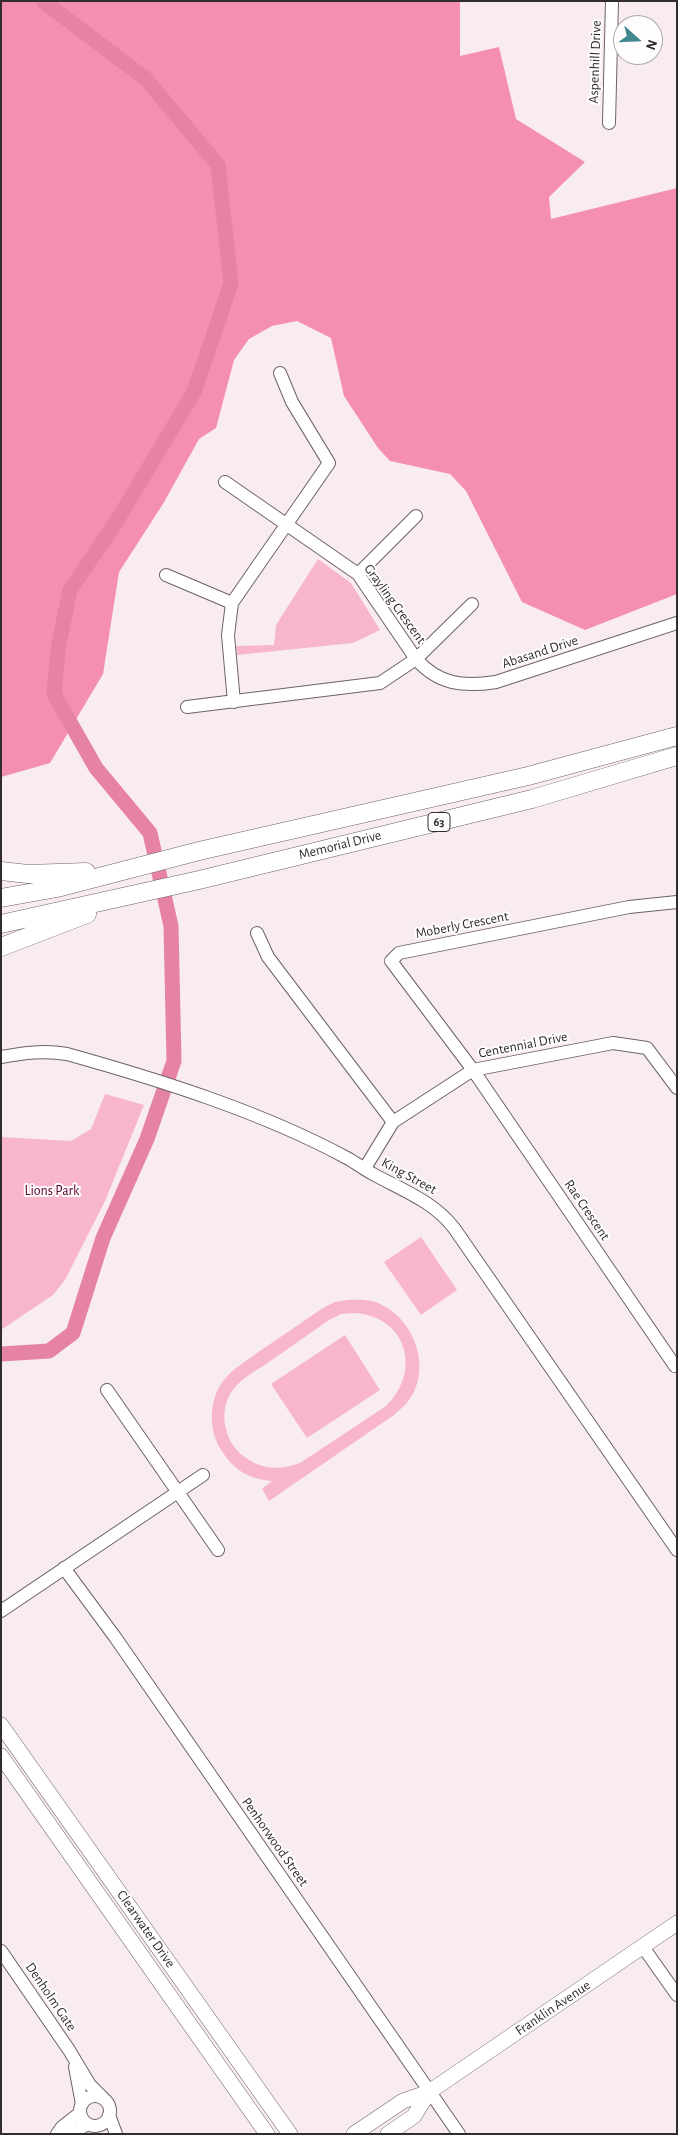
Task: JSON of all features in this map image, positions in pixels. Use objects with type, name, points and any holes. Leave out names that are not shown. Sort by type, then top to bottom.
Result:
[{"type":"highway","points":[[628,750],[677,732]]},
{"type":"highway","name":"Memorial Drive","points":[[1,898],[57,888],[199,850],[528,776],[677,736]]},
{"type":"highway","name":"Memorial Drive","points":[[1,924],[199,880],[532,799],[672,758]]},
{"type":"highway","points":[[1,871],[28,874],[66,874],[124,869]]},
{"type":"highway","points":[[1,948],[133,895]]},
{"type":"main road","name":"Clearwater Drive","points":[[1,1725],[290,2134]]},
{"type":"main road","name":"Clearwater Drive","points":[[1,1756],[267,2134]]},
{"type":"main road","name":"Franklin Avenue","points":[[354,2134],[403,2101],[429,2092],[677,1923]]},
{"type":"main road","name":"Franklin Avenue","points":[[388,2134],[414,2116],[429,2092]]},
{"type":"street","name":"Aspenhill Drive","points":[[609,123],[612,1]]},
{"type":"street","points":[[234,702],[228,635],[232,603],[330,463],[292,402],[280,373]]},
{"type":"street","name":"Grayling Crescent","points":[[187,708],[380,683],[416,659],[358,574],[225,482]]},
{"type":"street","points":[[358,574],[416,516]]},
{"type":"street","points":[[166,575],[232,603]]},
{"type":"street","points":[[416,659],[472,604]]},
{"type":"street","name":"Abasand Drive","points":[[416,659],[427,672],[455,684],[482,684],[496,682],[677,623]]},
{"type":"street","name":"Moberly Crescent","points":[[473,1070],[391,961],[399,953],[629,907],[677,902]]},
{"type":"street","points":[[257,933],[268,958],[394,1122]]},
{"type":"street","name":"Centennial Drive","points":[[365,1168],[394,1122],[473,1070],[613,1043],[647,1048],[674,1079]]},
{"type":"street","name":"King Street","points":[[1,1057],[31,1052],[51,1052],[106,1065],[184,1090],[295,1133],[430,1203],[445,1217],[677,1550]]},
{"type":"street","name":"Rae Crescent","points":[[473,1070],[675,1366],[677,1366]]},
{"type":"street","points":[[107,1390],[218,1550]]},
{"type":"street","points":[[1,1611],[203,1475]]},
{"type":"street","name":"Penhorwood Street","points":[[64,1568],[121,1645],[459,2134]]},
{"type":"street","points":[[643,1947],[677,1995]]},
{"type":"street","name":"Denholm Gate","points":[[1,1951],[90,2085],[103,2098]]},
{"type":"street","name":"Denholm Gate","points":[[74,2060],[81,2108]]},
{"type":"street","points":[[57,2134],[89,2098],[98,2096],[103,2098],[109,2106],[116,2134]]},
{"type":"street","points":[[81,2108],[95,2128]]},
{"type":"street","points":[[70,2134],[95,2128],[105,2122],[110,2115]]},
{"type":"green space","points":[[318,559],[351,583],[380,630],[353,643],[237,655],[236,646],[274,645],[276,625]]},
{"type":"green space","name":"Lions Park","points":[[105,1094],[144,1105],[105,1201],[65,1280],[53,1295],[1,1330],[1,1137],[71,1141],[91,1129]]},
{"type":"green space","points":[[421,1237],[457,1290],[421,1315],[384,1262]]},
{"type":"green space","points":[[348,1300],[372,1301],[389,1309],[400,1319],[410,1331],[416,1346],[419,1376],[415,1391],[406,1404],[394,1415],[269,1501],[262,1489],[272,1481],[255,1478],[242,1472],[230,1462],[220,1448],[213,1432],[212,1423],[215,1396],[224,1380],[236,1368],[323,1308],[335,1302]],"holes":[[[355,1313],[373,1317],[387,1324],[397,1335],[404,1348],[406,1362],[404,1377],[397,1392],[386,1406],[300,1463],[279,1468],[266,1467],[252,1462],[238,1451],[227,1433],[225,1423],[227,1402],[238,1384],[329,1320],[341,1314]]]},
{"type":"green space","points":[[345,1335],[380,1390],[307,1438],[271,1384]]},
{"type":"shaded area","points":[[1,1],[460,1],[460,56],[499,47],[516,119],[585,162],[549,197],[551,219],[677,188],[677,594],[585,630],[522,602],[466,491],[450,474],[390,461],[378,448],[344,396],[331,338],[297,321],[272,326],[249,339],[234,360],[216,428],[199,439],[163,504],[119,572],[103,674],[50,763],[1,777]]},
{"type":"waterway","points":[[1,1354],[49,1351],[73,1333],[103,1238],[147,1139],[174,1061],[171,926],[150,833],[96,768],[54,694],[58,649],[70,590],[118,519],[194,392],[231,283],[218,165],[146,79],[43,1]]}]
